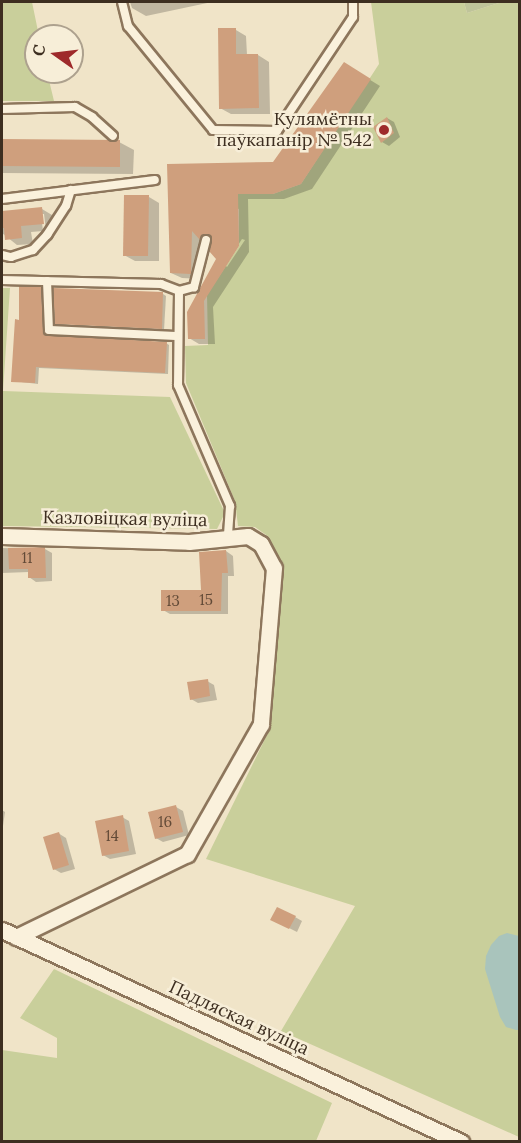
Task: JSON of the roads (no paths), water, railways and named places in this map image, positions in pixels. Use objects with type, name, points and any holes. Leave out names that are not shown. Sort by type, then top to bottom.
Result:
[{"type":"street","name":"Казловіцкая вуліца","points":[[2,536],[189,542],[228,536],[248,536],[261,544],[274,568],[261,724],[187,854],[16,938]]},
{"type":"street","name":"Падляская вуліца","points":[[2,930],[461,1142]]},
{"type":"lane","points":[[122,2],[128,26],[213,130],[278,131],[353,17],[353,2]]},
{"type":"lane","points":[[2,109],[75,107],[92,117],[113,136]]},
{"type":"lane","points":[[2,199],[155,180]]},
{"type":"lane","points":[[2,255],[10,257],[33,250],[47,235],[66,206],[72,190]]},
{"type":"lane","points":[[2,280],[161,284],[179,291],[194,287],[206,240]]},
{"type":"lane","points":[[47,280],[49,330],[177,336]]},
{"type":"lane","points":[[179,291],[178,385],[230,506],[228,536]]},
{"type":"water","points":[[507,933],[519,936],[520,1030],[506,1027],[500,1017],[485,969],[486,956],[491,945],[499,936]]},
{"type":"place","name":"Кулямётны паўкапанір № 542","points":[[384,130]]}]
